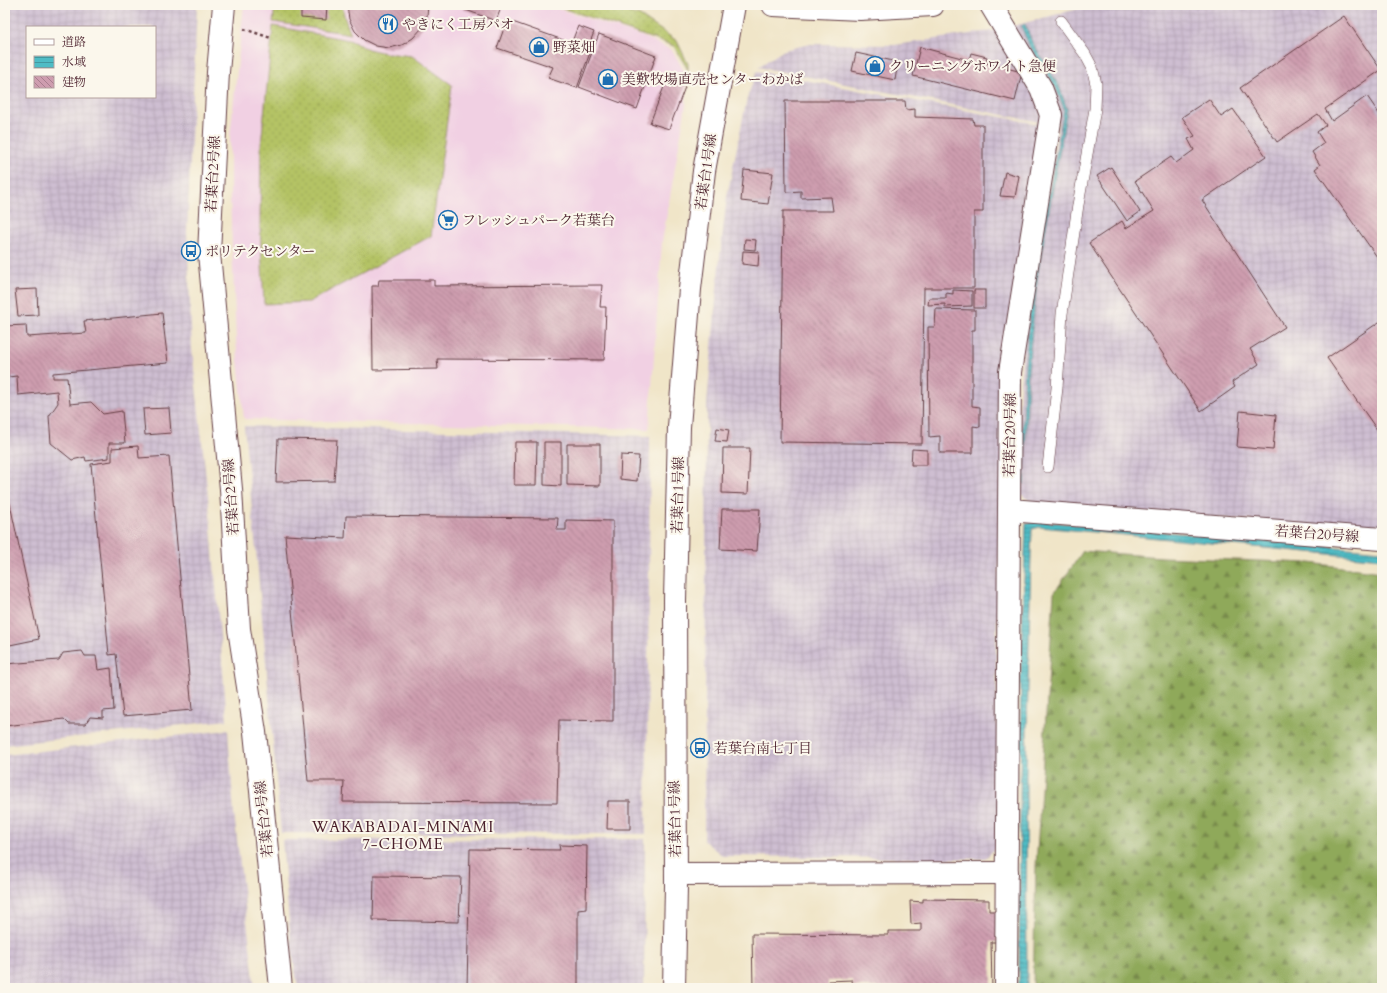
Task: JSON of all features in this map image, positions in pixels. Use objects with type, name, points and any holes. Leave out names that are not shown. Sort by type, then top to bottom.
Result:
[{"type":"street","name":"若葉台2号線","points":[[224,5],[218,72],[209,253],[230,482],[239,629],[255,732],[281,988]]},
{"type":"street","name":"若葉台1号線","points":[[674,988],[676,874],[675,600],[680,427],[690,289],[704,170],[734,5]]},
{"type":"street","points":[[773,5],[860,9],[933,5]]},
{"type":"street","name":"若葉台20号線","points":[[991,5],[1041,88],[1051,115],[1010,372],[1009,510],[1382,538]]},
{"type":"street","points":[[1006,988],[1009,510]]},
{"type":"street","points":[[676,874],[1007,873]]},
{"type":"lane","points":[[1048,467],[1057,388],[1062,314],[1078,205],[1095,109],[1096,84],[1092,67],[1085,54],[1061,21]]},
{"type":"shaded area","points":[[5,5],[197,5],[187,231],[192,349],[210,515],[227,720],[5,745]]},
{"type":"shaded area","name":"フレッシュパーク若葉台","points":[[244,5],[547,5],[641,36],[672,50],[687,76],[686,105],[662,242],[649,429],[244,419],[236,340],[230,197],[230,137]]},
{"type":"shaded area","points":[[1092,5],[1382,5],[1382,531],[1033,503],[1017,491],[1020,388],[1024,337],[1059,123],[1013,26]]},
{"type":"shaded area","points":[[997,30],[1031,86],[1045,123],[758,67],[784,50],[810,44],[895,45]]},
{"type":"shaded area","points":[[757,71],[1044,125],[1001,514],[996,649],[999,844],[985,859],[723,856],[704,841],[707,404],[719,265],[727,196],[747,98]]},
{"type":"shaded area","points":[[244,426],[650,436],[646,834],[281,833]]},
{"type":"shaded area","points":[[228,730],[234,814],[255,988],[5,988],[5,755]]},
{"type":"shaded area","points":[[645,839],[644,988],[298,988],[291,945],[282,840]]},
{"type":"green space","points":[[275,5],[342,5],[345,19],[351,34],[273,22]]},
{"type":"green space","points":[[554,5],[608,5],[640,16],[677,41],[688,64],[688,70],[674,46]]},
{"type":"green space","points":[[273,26],[349,40],[368,49],[385,53],[412,56],[452,85],[431,236],[309,302],[264,304],[260,225],[261,145]]},
{"type":"green space","points":[[1083,551],[1162,557],[1310,563],[1382,572],[1382,988],[1033,988],[1036,866],[1054,593]]},
{"type":"water","points":[[1025,24],[1032,42],[1059,86],[1067,109],[1038,272],[1028,370],[1024,484],[1021,483],[1025,366],[1032,290],[1064,109],[1056,88],[1029,45],[1021,26]]},
{"type":"water","points":[[1038,521],[1382,551],[1382,559],[1040,527],[1032,529],[1026,777],[1027,988],[1019,988],[1021,658],[1026,524]]},
{"type":"building","points":[[301,5],[327,5],[326,20],[301,18]]},
{"type":"building","name":"やきにく工房パオ","points":[[347,5],[428,5],[427,16],[422,28],[413,38],[402,45],[389,48],[376,46],[364,40],[355,31],[349,19]]},
{"type":"building","points":[[464,5],[502,5],[496,21],[463,9]]},
{"type":"building","points":[[1344,16],[1381,70],[1325,109],[1332,121],[1367,96],[1382,118],[1382,264],[1315,169],[1320,165],[1312,152],[1324,143],[1317,132],[1326,125],[1318,114],[1277,142],[1240,88]]},
{"type":"building","points":[[507,20],[591,50],[577,88],[548,78],[553,67],[497,48]]},
{"type":"building","points":[[578,26],[594,32],[589,45],[573,39]]},
{"type":"building","points":[[599,34],[656,56],[637,109],[579,87]]},
{"type":"building","points":[[920,47],[969,60],[971,53],[987,57],[986,63],[1022,72],[1015,101],[913,76]]},
{"type":"building","name":"クリーニングホワイト急便","points":[[856,53],[898,62],[895,80],[852,71]]},
{"type":"building","points":[[667,79],[685,87],[669,129],[650,123]]},
{"type":"building","points":[[1209,99],[1221,117],[1233,109],[1266,156],[1202,200],[1285,327],[1250,349],[1259,364],[1232,382],[1235,387],[1201,411],[1089,243],[1122,221],[1126,228],[1154,211],[1135,181],[1171,157],[1176,163],[1194,150],[1188,139],[1195,136],[1182,117]]},
{"type":"building","points":[[785,101],[905,101],[906,110],[915,109],[915,117],[973,119],[974,125],[983,125],[983,212],[974,212],[974,288],[924,288],[922,444],[780,442],[783,211],[833,211],[831,197],[801,198],[801,191],[786,192]]},
{"type":"building","points":[[1111,167],[1140,212],[1127,221],[1097,176]]},
{"type":"building","points":[[744,170],[773,173],[768,204],[741,201]]},
{"type":"building","points":[[1005,172],[1019,176],[1015,197],[1000,196]]},
{"type":"building","points":[[745,239],[756,240],[755,250],[744,249]]},
{"type":"building","points":[[743,251],[759,252],[758,266],[742,264]]},
{"type":"building","points":[[379,280],[434,280],[434,286],[602,285],[600,307],[606,307],[604,360],[437,359],[438,369],[373,370],[372,286],[378,286]]},
{"type":"building","points":[[37,289],[38,315],[18,316],[15,290]]},
{"type":"building","points":[[953,290],[972,291],[972,306],[945,307],[945,304],[928,305],[929,298],[946,298],[946,293],[953,294]]},
{"type":"building","points":[[974,290],[985,290],[985,308],[974,308]]},
{"type":"building","points":[[936,309],[975,310],[975,330],[972,330],[972,406],[980,407],[980,427],[973,426],[973,453],[940,453],[940,436],[929,437],[928,327],[935,327]]},
{"type":"building","points":[[162,313],[168,363],[53,373],[53,378],[67,378],[70,404],[91,402],[103,414],[122,411],[125,443],[109,443],[109,458],[86,461],[85,457],[72,460],[51,443],[49,416],[58,403],[57,391],[18,395],[17,376],[8,377],[5,326],[26,325],[27,337],[86,333],[84,321]]},
{"type":"building","points":[[1382,320],[1382,437],[1327,358]]},
{"type":"building","points":[[169,408],[171,433],[145,435],[143,409]]},
{"type":"building","points":[[1240,411],[1276,415],[1273,450],[1237,447]]},
{"type":"building","points":[[717,428],[729,430],[727,442],[715,441]]},
{"type":"building","points":[[278,439],[337,440],[334,481],[276,482]]},
{"type":"building","points":[[515,442],[537,442],[536,485],[514,485]]},
{"type":"building","points":[[544,442],[561,442],[561,486],[544,485]]},
{"type":"building","points":[[567,444],[600,444],[600,486],[567,485]]},
{"type":"building","points":[[138,446],[139,458],[169,456],[192,710],[123,716],[116,654],[109,655],[91,464],[112,461],[112,448]]},
{"type":"building","points":[[723,448],[750,448],[748,494],[722,493]]},
{"type":"building","points":[[912,449],[927,450],[927,465],[911,465]]},
{"type":"building","points":[[621,455],[639,456],[637,481],[620,479]]},
{"type":"building","points":[[5,481],[39,639],[5,646]]},
{"type":"building","points":[[722,509],[760,509],[757,551],[720,549]]},
{"type":"building","points":[[346,516],[558,518],[557,530],[566,530],[566,520],[613,521],[613,721],[559,720],[557,803],[343,802],[344,781],[308,781],[285,535],[345,538]]},
{"type":"building","points":[[82,651],[85,656],[96,656],[98,670],[111,668],[114,710],[103,711],[103,718],[90,717],[85,724],[69,724],[64,719],[5,726],[5,664],[59,660],[63,653]]},
{"type":"building","points":[[608,801],[630,801],[630,829],[607,829]]},
{"type":"building","points":[[559,845],[587,846],[586,909],[578,910],[578,988],[467,988],[470,849],[560,850]]},
{"type":"building","points":[[374,876],[461,877],[459,922],[373,920]]},
{"type":"building","points":[[923,899],[989,900],[989,911],[998,911],[997,942],[991,942],[992,988],[853,987],[852,980],[828,981],[828,988],[753,988],[752,934],[888,935],[888,931],[921,931],[921,923],[911,924],[910,901],[923,902]]},
{"type":"place","name":"やきにく工房パオ","points":[[388,24]]},
{"type":"place","name":"野菜畑","points":[[539,47]]},
{"type":"place","name":"クリーニングホワイト急便","points":[[875,66]]},
{"type":"place","name":"美歎牧場直売センターわかば","points":[[608,79]]},
{"type":"place","name":"フレッシュパーク若葉台","points":[[448,220]]},
{"type":"place","name":"ポリテクセンター","points":[[191,251]]},
{"type":"place","name":"若葉台南七丁目","points":[[700,748]]},
{"type":"district","name":"WAKABADAI-MINAMI 7-CHOME","points":[[403,836]]}]
